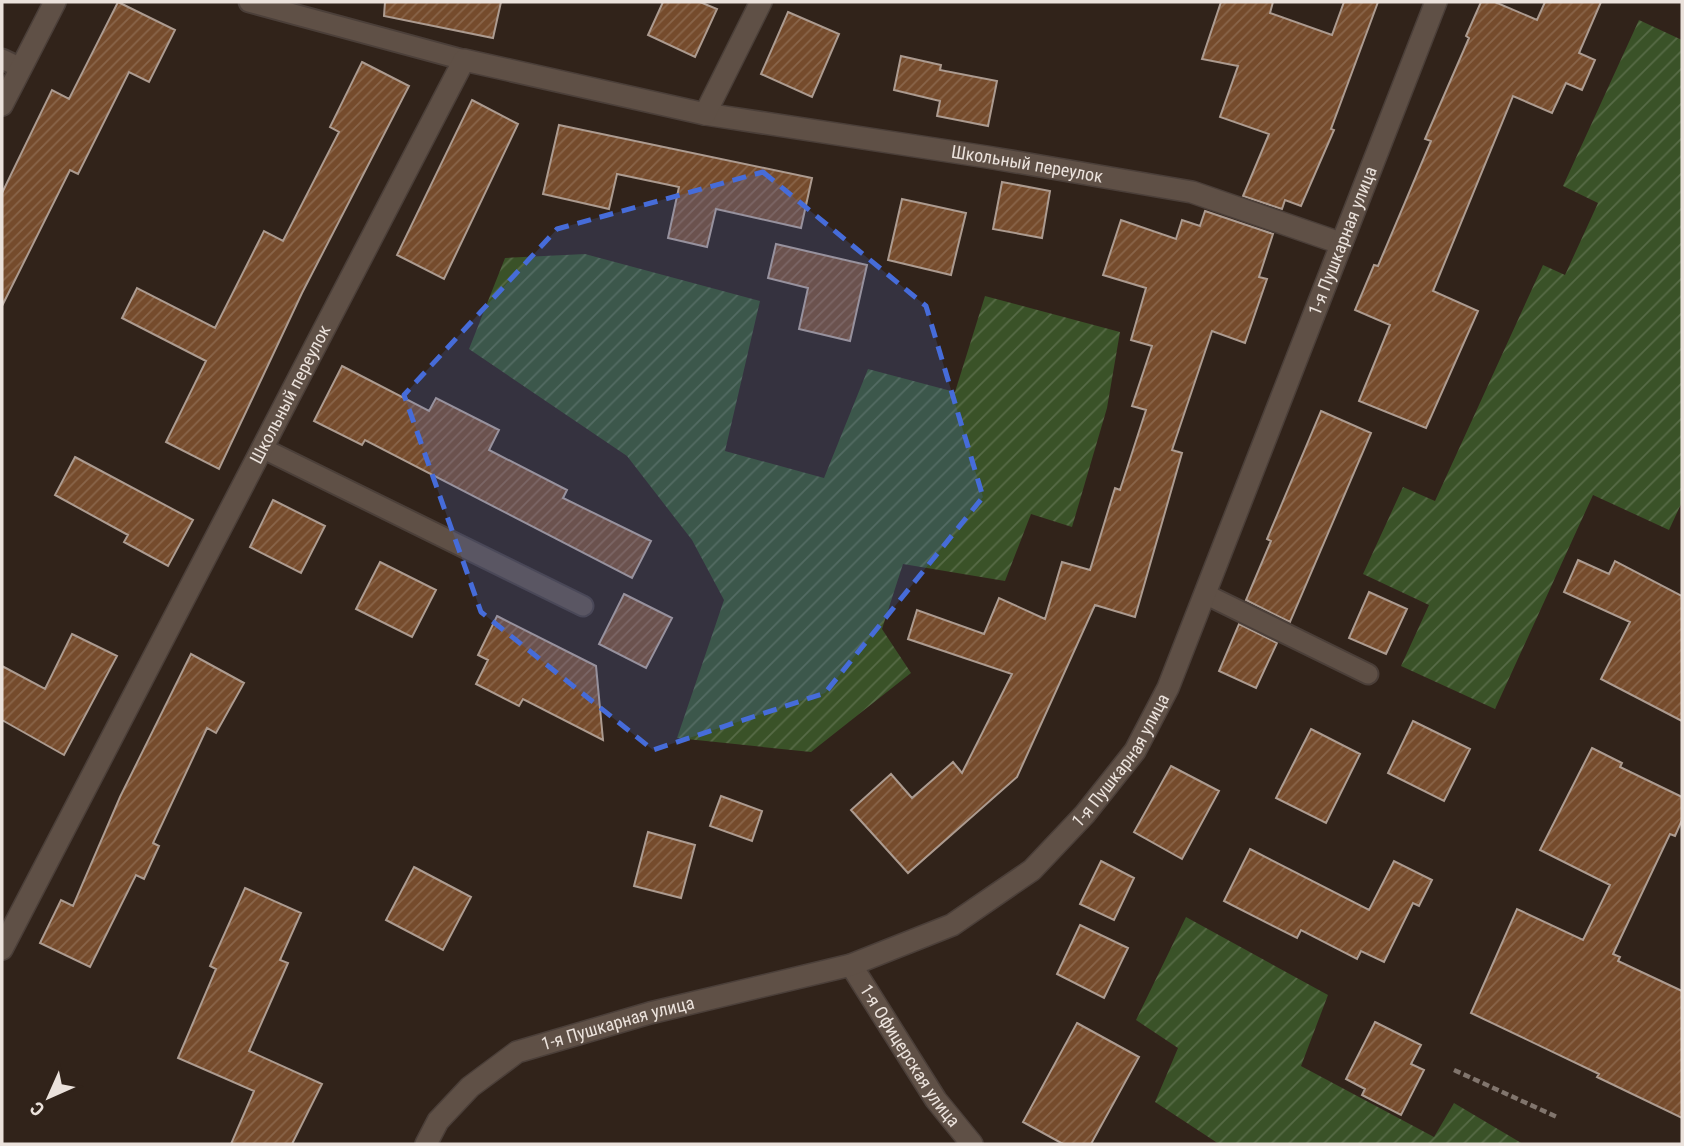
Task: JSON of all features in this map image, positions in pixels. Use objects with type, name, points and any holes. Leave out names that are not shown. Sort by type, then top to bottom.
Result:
[{"type":"street","points":[[2,105],[11,64],[55,2]]},
{"type":"street","points":[[705,114],[761,2]]},
{"type":"street","name":"1-я Пушкарная улица","points":[[426,1144],[438,1121],[470,1087],[517,1052],[650,1013],[851,965],[952,925],[1041,861],[1085,814],[1135,751],[1168,688],[1436,2]]},
{"type":"street","name":"Школьный переулок","points":[[2,949],[464,60],[705,114],[987,157],[1192,192],[1340,243]]},
{"type":"street","name":"1-я Офицерская улица","points":[[851,965],[936,1100],[972,1144]]},
{"type":"lane","points":[[249,2],[464,60]]},
{"type":"lane","points":[[262,448],[583,606]]},
{"type":"lane","points":[[1205,594],[1368,674]]},
{"type":"path","points":[[1454,1070],[1557,1116]]},
{"type":"highlighted area","points":[[763,172],[926,306],[983,497],[825,693],[653,750],[481,612],[404,395],[557,229]]},
{"type":"green space","points":[[1639,20],[1682,40],[1682,502],[1669,530],[1593,495],[1495,709],[1401,666],[1429,605],[1363,574],[1403,487],[1435,501],[1543,265],[1565,275],[1598,203],[1563,186]]},
{"type":"green space","points":[[585,254],[760,301],[725,451],[824,478],[868,369],[955,392],[985,296],[1120,332],[1107,408],[1072,527],[1031,514],[1005,581],[903,564],[882,629],[911,673],[811,752],[677,738],[724,600],[692,540],[627,456],[469,349],[505,258]]},
{"type":"green space","points":[[1186,917],[1328,995],[1301,1066],[1434,1137],[1454,1103],[1523,1144],[1219,1144],[1155,1102],[1178,1048],[1136,1020]]},
{"type":"building","points":[[118,2],[175,30],[149,82],[129,72],[78,174],[70,170],[2,306],[2,193],[52,90],[69,99]]},
{"type":"building","points":[[385,2],[501,2],[493,38],[384,16]]},
{"type":"building","points":[[663,2],[700,2],[717,9],[695,57],[648,35]]},
{"type":"building","points":[[1221,2],[1273,2],[1270,13],[1332,35],[1344,2],[1378,2],[1331,129],[1334,130],[1301,206],[1285,200],[1282,209],[1243,196],[1269,134],[1220,117],[1238,66],[1202,59]]},
{"type":"building","points":[[1481,2],[1495,2],[1537,20],[1545,2],[1601,2],[1579,53],[1595,60],[1582,90],[1566,83],[1552,113],[1513,96],[1433,291],[1478,311],[1426,428],[1359,401],[1390,325],[1355,310],[1374,265],[1378,266],[1431,141],[1425,139],[1469,38],[1466,36]]},
{"type":"building","points":[[788,12],[839,34],[812,97],[761,74]]},
{"type":"building","points":[[901,56],[941,65],[940,70],[997,81],[988,126],[937,116],[940,101],[894,90]]},
{"type":"building","points":[[362,62],[409,86],[302,293],[219,469],[166,442],[206,361],[122,318],[137,288],[215,328],[264,231],[283,241],[339,132],[330,127]]},
{"type":"building","points":[[472,100],[518,124],[444,279],[397,255]]},
{"type":"building","points":[[559,125],[812,178],[801,228],[716,209],[707,247],[668,238],[679,187],[617,174],[609,209],[543,194]]},
{"type":"building","points":[[1002,182],[1050,191],[1042,238],[993,229]]},
{"type":"building","points":[[902,199],[966,213],[951,275],[888,260]]},
{"type":"building","points":[[1205,211],[1273,234],[1259,277],[1267,279],[1245,343],[1212,331],[1172,450],[1182,453],[1135,617],[1095,605],[1017,777],[908,873],[851,810],[891,774],[912,798],[953,762],[962,773],[1012,674],[908,639],[917,610],[984,634],[999,598],[1045,619],[1062,562],[1090,570],[1115,488],[1120,490],[1146,410],[1132,406],[1152,346],[1131,340],[1146,288],[1103,275],[1121,220],[1176,239],[1182,220],[1200,226]]},
{"type":"building","points":[[776,244],[867,265],[850,341],[799,329],[808,288],[768,278]]},
{"type":"building","points":[[342,366],[429,411],[436,398],[499,430],[489,450],[567,490],[563,498],[651,541],[632,578],[365,440],[362,445],[314,421]]},
{"type":"building","points":[[1321,411],[1371,433],[1290,622],[1246,600],[1271,541],[1267,539]]},
{"type":"building","points":[[75,457],[193,520],[168,566],[124,542],[128,535],[55,495]]},
{"type":"building","points":[[273,500],[325,526],[301,573],[250,547]]},
{"type":"building","points":[[1578,560],[1609,574],[1615,561],[1682,596],[1682,721],[1601,679],[1630,622],[1564,592]]},
{"type":"building","points":[[380,562],[436,590],[412,637],[356,609]]},
{"type":"building","points":[[1369,592],[1407,609],[1386,654],[1349,638]]},
{"type":"building","points":[[624,594],[672,618],[646,668],[599,644]]},
{"type":"building","points":[[497,616],[596,666],[603,740],[523,699],[519,706],[476,684],[488,660],[478,655]]},
{"type":"building","points":[[1239,624],[1277,643],[1256,688],[1219,671]]},
{"type":"building","points":[[72,634],[117,656],[64,755],[2,720],[2,666],[45,689]]},
{"type":"building","points":[[191,654],[244,683],[216,733],[207,728],[153,843],[159,846],[144,879],[136,875],[90,967],[40,943],[61,900],[73,906],[120,797]]},
{"type":"building","points":[[1413,721],[1470,749],[1444,801],[1388,773]]},
{"type":"building","points":[[1311,729],[1360,754],[1326,823],[1276,798]]},
{"type":"building","points":[[1592,748],[1622,763],[1620,767],[1682,797],[1682,820],[1675,836],[1670,834],[1613,954],[1620,957],[1618,961],[1682,991],[1682,1118],[1597,1077],[1599,1074],[1471,1013],[1517,909],[1583,940],[1610,885],[1540,850]]},
{"type":"building","points":[[1171,766],[1219,791],[1182,859],[1134,832]]},
{"type":"building","points":[[721,796],[762,811],[752,841],[710,826]]},
{"type":"building","points":[[648,832],[695,845],[681,898],[634,886]]},
{"type":"building","points":[[1250,849],[1369,910],[1394,861],[1432,880],[1419,906],[1413,903],[1384,962],[1361,951],[1357,959],[1301,930],[1297,938],[1224,901]]},
{"type":"building","points":[[1101,861],[1134,878],[1114,920],[1080,904]]},
{"type":"building","points":[[414,867],[471,897],[443,950],[386,920]]},
{"type":"building","points":[[245,888],[301,913],[280,960],[288,963],[249,1051],[322,1084],[292,1144],[231,1144],[254,1091],[178,1058],[216,969],[210,966]]},
{"type":"building","points":[[1080,925],[1128,948],[1104,998],[1057,974]]},
{"type":"building","points":[[1375,1022],[1421,1045],[1411,1064],[1424,1070],[1401,1115],[1362,1095],[1365,1089],[1346,1079]]},
{"type":"building","points":[[1077,1023],[1139,1057],[1091,1144],[1063,1144],[1023,1122]]}]
